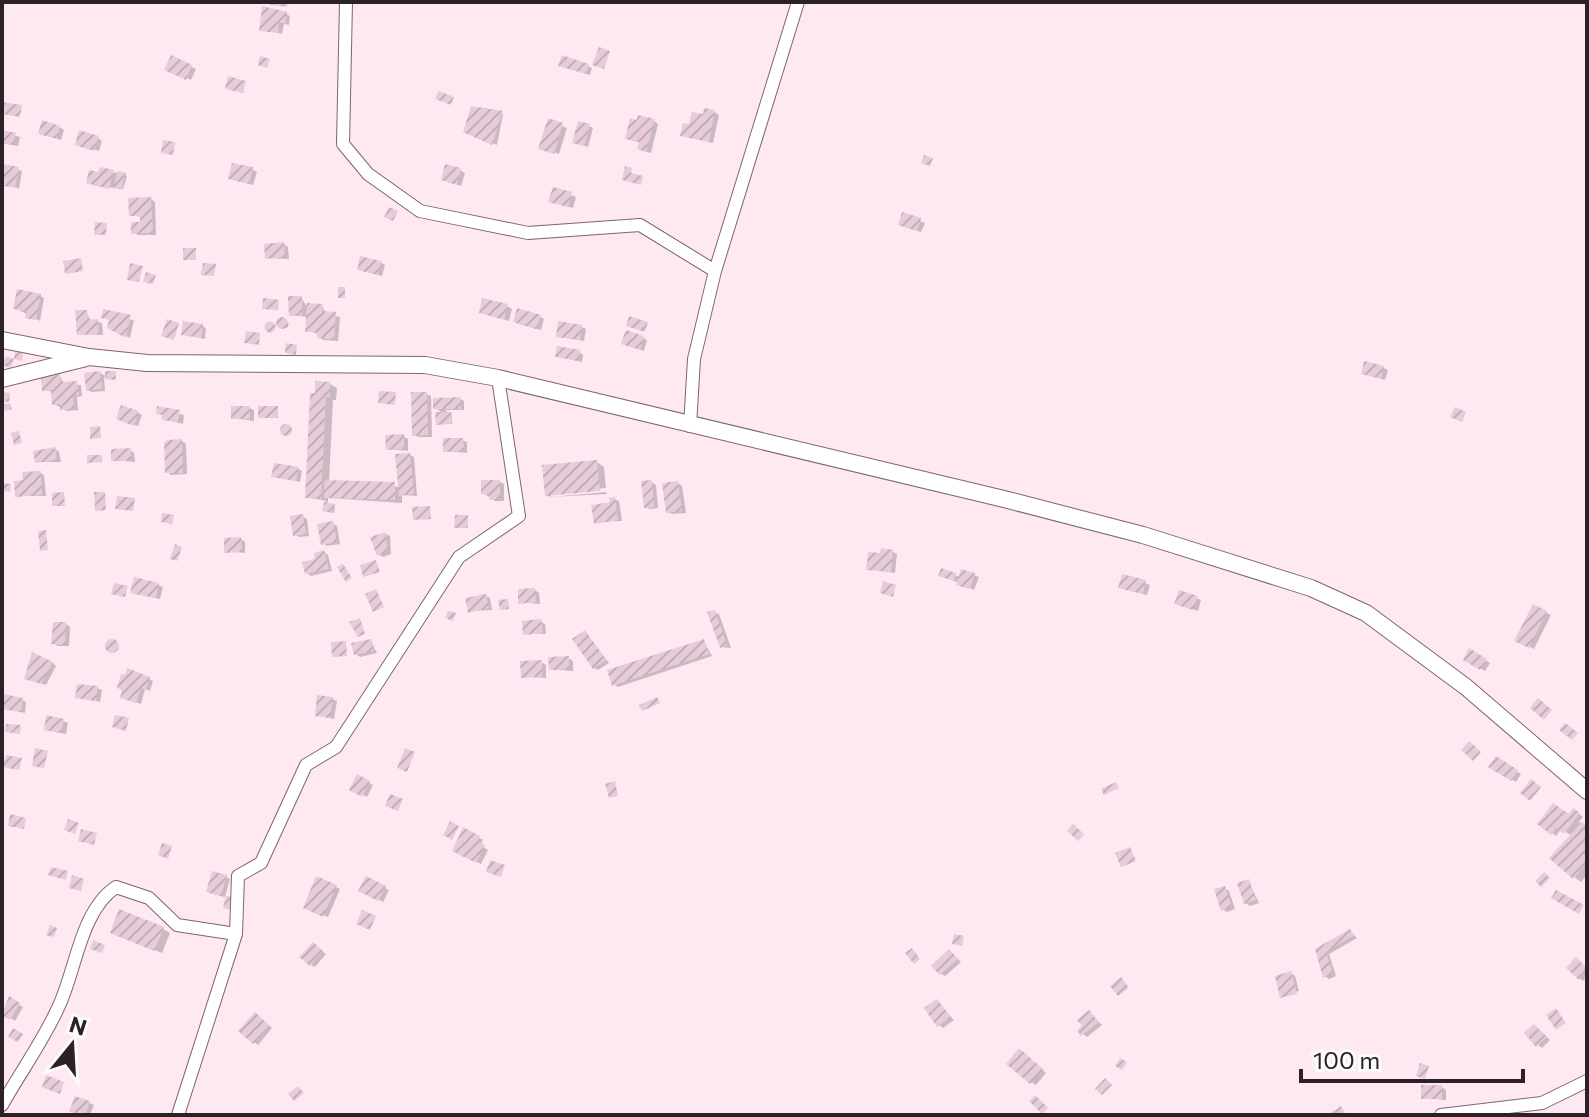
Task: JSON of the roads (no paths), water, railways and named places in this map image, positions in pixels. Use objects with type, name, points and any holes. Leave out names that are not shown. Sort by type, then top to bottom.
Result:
[{"type":"street","points":[[346,2],[343,144],[368,174],[420,211],[528,233],[640,225],[715,271]]},
{"type":"street","points":[[690,426],[694,359],[715,271],[798,2]]},
{"type":"street","points":[[2,340],[89,357],[147,363],[425,365],[498,378],[1143,535],[1311,588],[1366,613],[1428,659],[1587,791]]},
{"type":"street","points":[[2,379],[89,357]]},
{"type":"street","points":[[178,1115],[236,934],[238,876],[261,863],[306,765],[336,747],[377,678],[459,557],[519,516],[498,378]]},
{"type":"street","points":[[2,1105],[58,1008],[81,942],[102,896],[116,887],[149,898],[177,925],[236,934]]},
{"type":"street","points":[[1441,1115],[1500,1112],[1542,1103],[1587,1081]]}]
